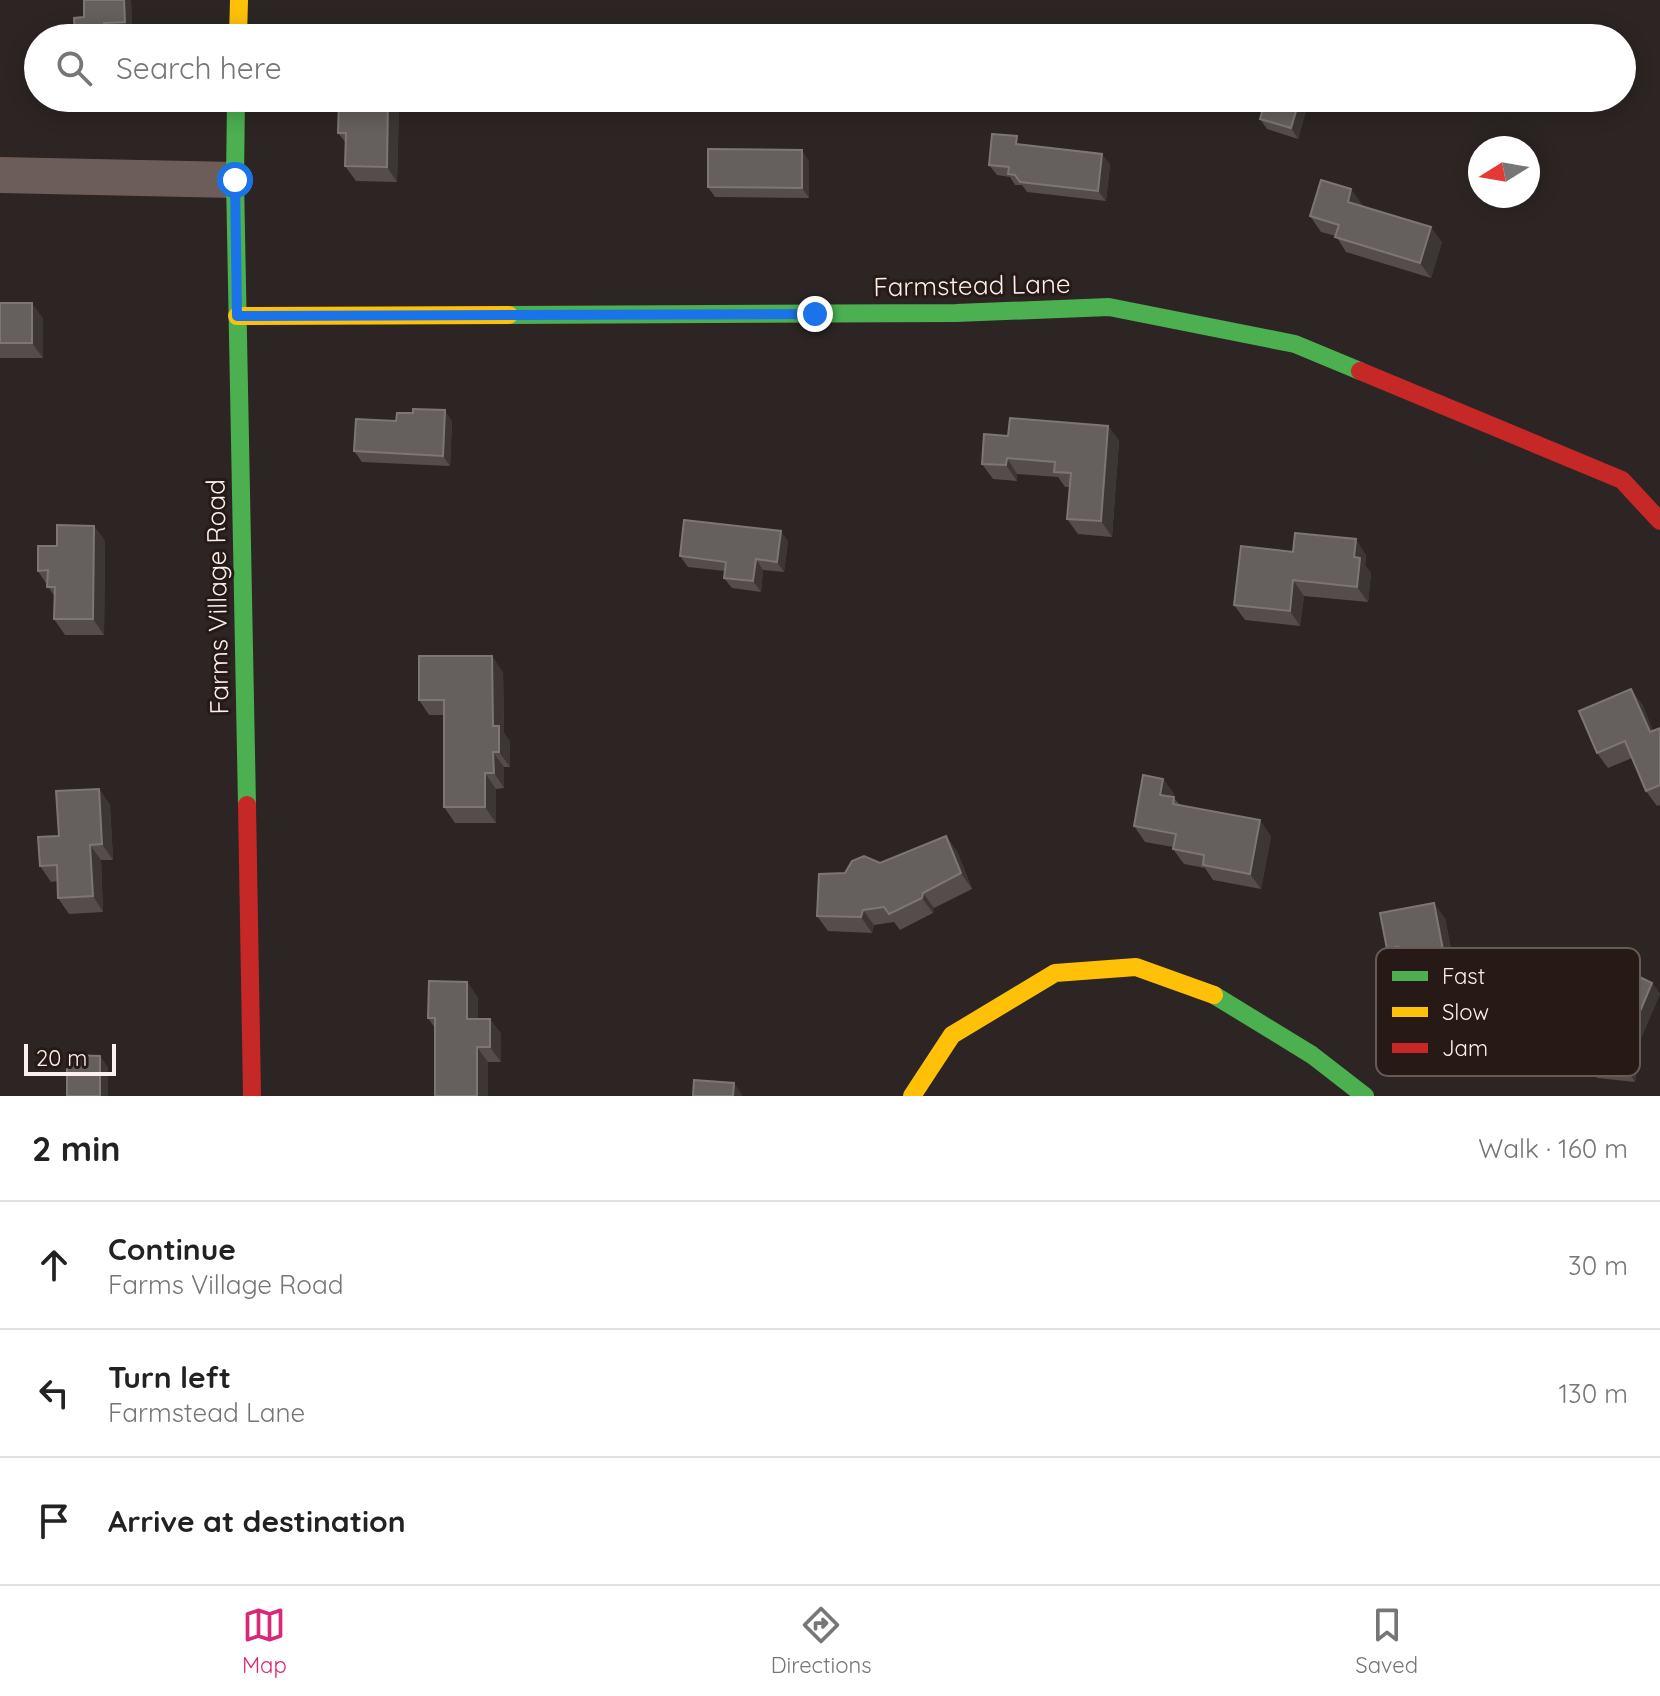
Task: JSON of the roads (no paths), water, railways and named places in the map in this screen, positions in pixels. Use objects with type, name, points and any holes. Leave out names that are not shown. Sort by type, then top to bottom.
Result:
[{"type":"street","points":[[238,24],[239,0]]},
{"type":"street","name":"Farms Village Road","points":[[236,112],[252,1096]]},
{"type":"street","points":[[0,175],[235,180]]},
{"type":"street","name":"Farmstead Lane","points":[[237,316],[956,313],[1109,307],[1295,344],[1622,480],[1660,521]]},
{"type":"street","points":[[912,1096],[952,1035],[1055,973],[1136,967],[1211,993],[1312,1055],[1365,1096]]}]
